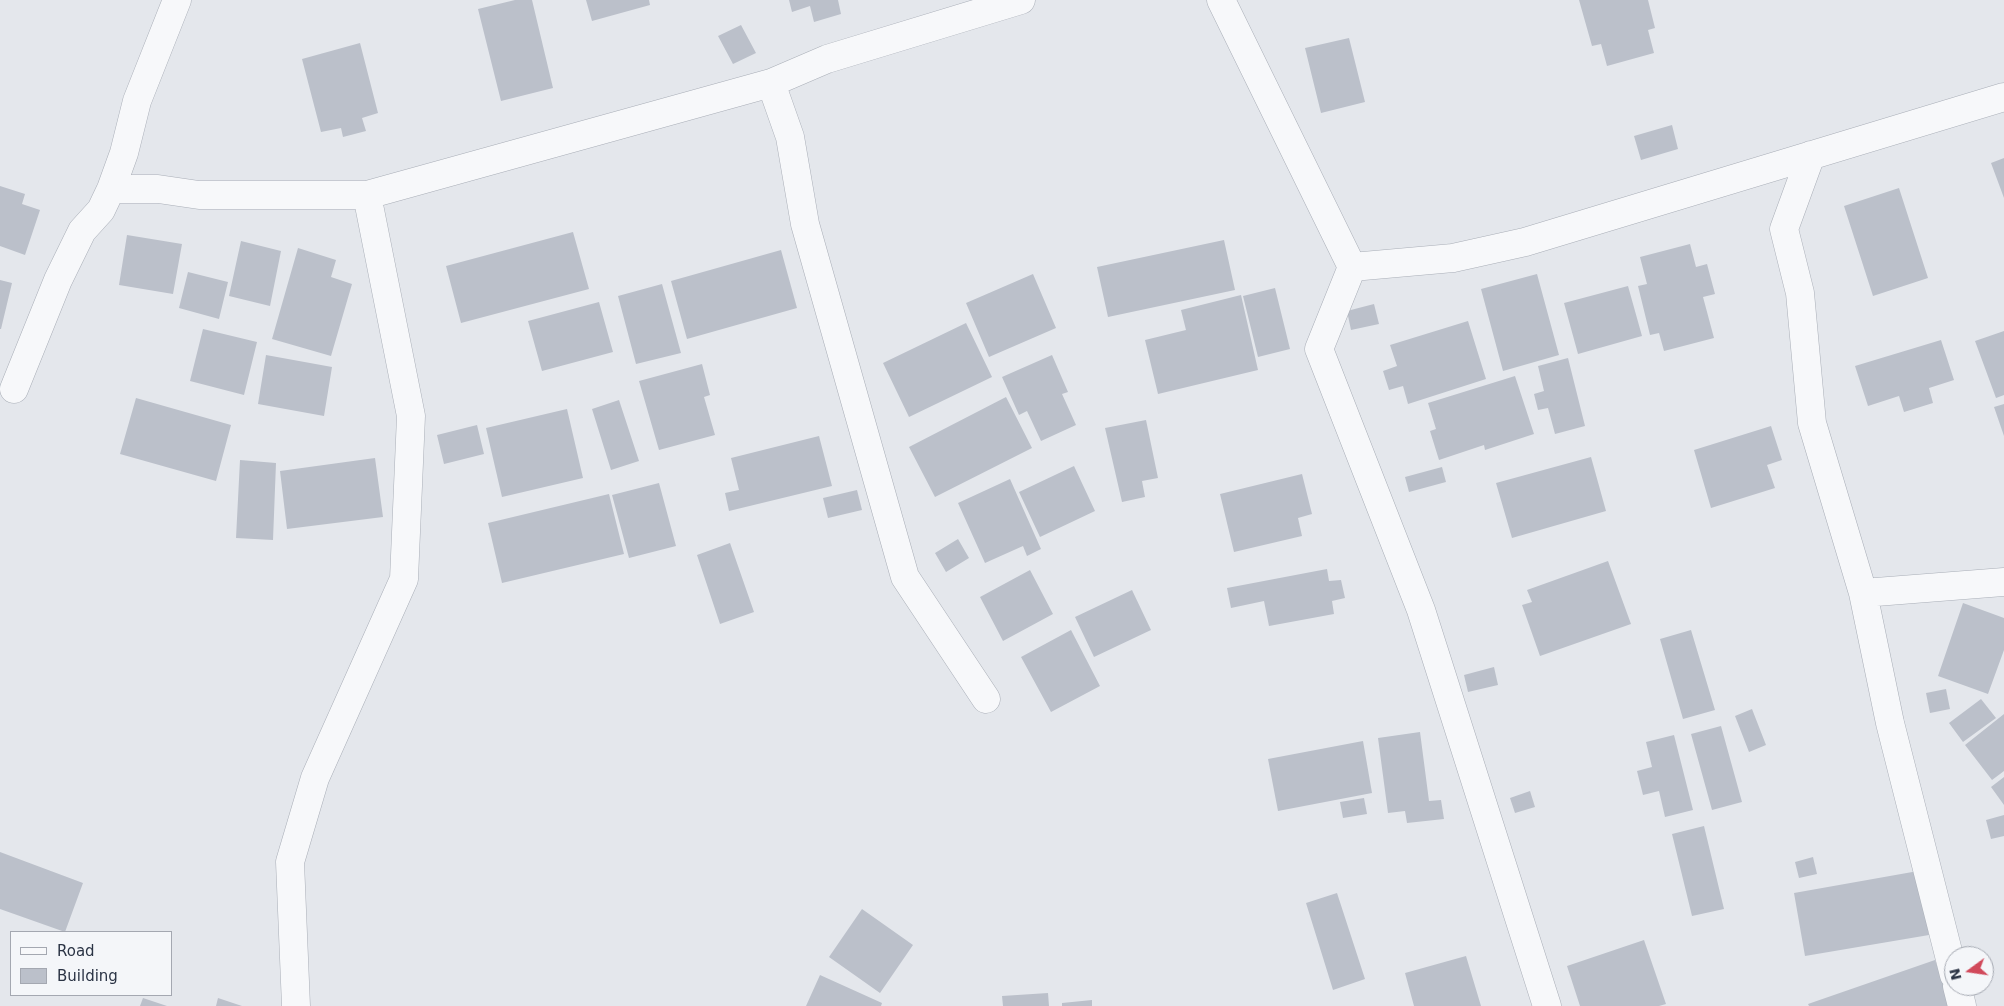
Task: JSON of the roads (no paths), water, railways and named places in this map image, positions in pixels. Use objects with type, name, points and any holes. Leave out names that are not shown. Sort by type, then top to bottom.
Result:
[{"type":"street","points":[[14,388],[62,272],[82,231],[101,210],[111,189],[124,154],[137,101],[177,0]]},
{"type":"street","points":[[111,189],[158,189],[199,195],[367,194],[771,83],[828,59],[1021,0]]},
{"type":"street","points":[[1222,0],[1352,268],[1320,349],[1421,610],[1547,1006]]},
{"type":"street","points":[[771,83],[790,137],[805,224],[905,577],[986,699]]},
{"type":"street","points":[[1352,268],[1453,258],[1526,242],[2004,97]]},
{"type":"street","points":[[1811,155],[1784,229],[1800,293],[1812,423],[1863,593],[1890,723],[1947,946]]},
{"type":"street","points":[[296,1006],[290,862],[315,778],[404,579],[410,416],[367,194]]},
{"type":"street","points":[[1863,593],[2004,582]]}]
